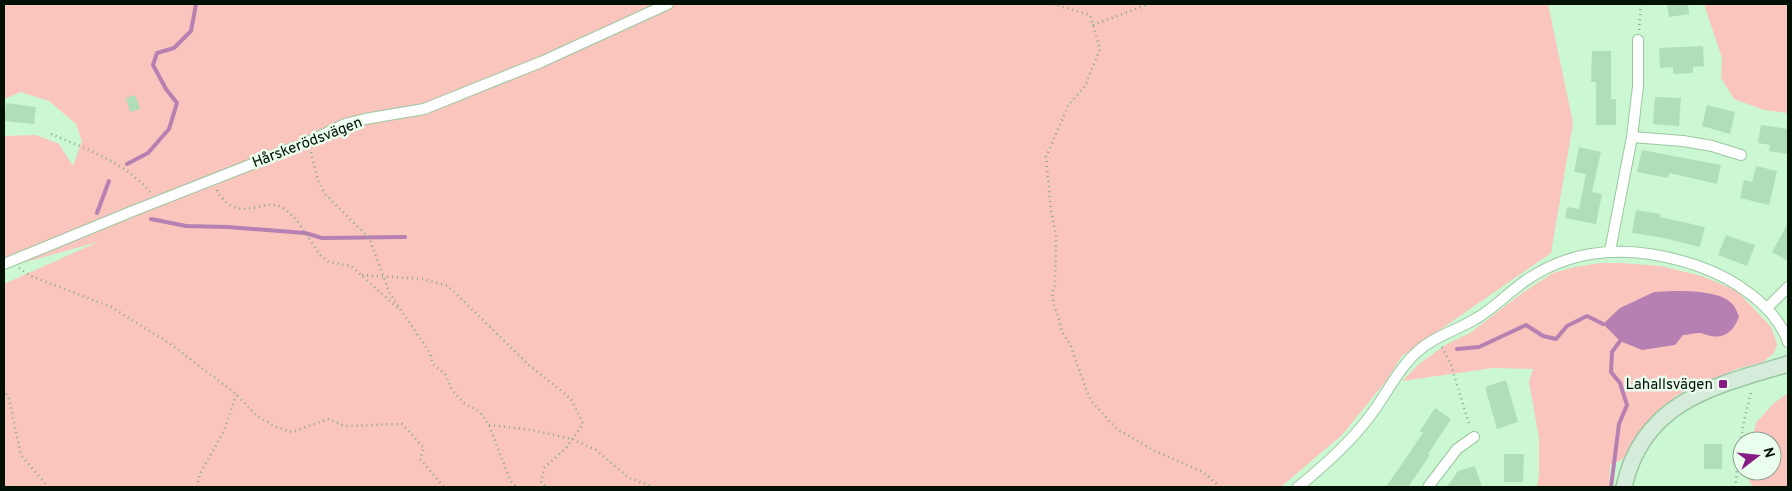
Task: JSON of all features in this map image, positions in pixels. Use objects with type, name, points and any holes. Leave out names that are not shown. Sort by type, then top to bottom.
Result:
[{"type":"street","name":"Hårskerödsvägen","points":[[8,263],[214,178],[308,142],[345,124],[424,109],[541,62],[668,4]]},
{"type":"street","points":[[1610,251],[1632,137],[1638,86],[1638,40]]},
{"type":"street","points":[[1632,137],[1683,141],[1712,146],[1741,155]]},
{"type":"street","points":[[1298,487],[1352,439],[1410,360],[1426,344],[1477,318],[1547,267],[1578,256],[1610,251],[1630,252],[1682,260],[1717,273],[1735,283],[1767,308],[1788,342]]},
{"type":"street","points":[[1767,308],[1788,287]]},
{"type":"street","points":[[1624,487],[1630,463],[1645,437],[1661,418],[1686,400],[1723,384],[1788,364]]},
{"type":"street","points":[[1428,487],[1457,449],[1474,437]]},
{"type":"path","points":[[1052,4],[1090,14],[1100,49],[1085,86],[1068,106],[1046,157],[1051,211],[1056,236],[1055,285],[1052,293],[1062,332],[1070,344],[1092,402],[1117,429],[1153,450],[1203,472],[1220,487]]},
{"type":"path","points":[[1093,25],[1147,4]]},
{"type":"path","points":[[1638,40],[1642,4]]},
{"type":"path","points":[[51,134],[107,158],[146,188],[158,201]]},
{"type":"path","points":[[308,142],[318,181],[325,194],[369,238],[390,294],[430,353],[433,364],[445,374],[452,390],[464,403],[479,411],[489,425],[510,480],[516,487]]},
{"type":"path","points":[[214,178],[218,194],[226,203],[245,209],[269,205],[280,206],[290,212],[326,261],[346,264],[362,275],[382,296],[403,312]]},
{"type":"path","points":[[8,263],[30,276],[111,307],[169,343],[236,394],[257,416],[276,426],[292,432],[328,419],[345,426],[402,424],[424,448],[420,459],[444,487]]},
{"type":"path","points":[[362,275],[422,278],[448,286],[529,365],[571,399],[583,424],[566,448],[544,468],[540,483],[546,487]]},
{"type":"path","points":[[1438,338],[1450,365],[1474,437]]},
{"type":"path","points":[[4,389],[9,399],[21,455],[48,487]]},
{"type":"path","points":[[1734,487],[1743,420],[1752,389],[1745,391]]},
{"type":"path","points":[[197,487],[200,474],[224,431],[236,394]]},
{"type":"path","points":[[489,425],[532,430],[572,440],[596,450],[629,478],[654,487]]},
{"type":"shaded area","points":[[4,4],[1548,4],[1573,123],[1551,253],[1402,356],[1386,381],[1342,435],[1283,485],[1284,487],[4,487],[4,284],[98,242],[4,268],[4,136],[36,135],[59,144],[73,166],[82,141],[76,124],[49,101],[21,92],[4,99]]},
{"type":"shaded area","points":[[1704,4],[1788,4],[1788,113],[1764,110],[1734,99],[1721,78],[1722,58]]},
{"type":"shaded area","points":[[1601,263],[1660,266],[1702,276],[1737,291],[1771,327],[1777,344],[1774,353],[1763,362],[1737,369],[1677,395],[1651,417],[1625,458],[1610,465],[1609,487],[1537,487],[1539,438],[1529,382],[1533,369],[1493,368],[1402,381],[1419,364],[1447,344],[1470,333],[1521,294],[1553,273]]},
{"type":"shaded area","points":[[1654,292],[1706,293],[1723,297],[1734,306],[1739,317],[1734,327],[1727,334],[1718,336],[1702,333],[1683,335],[1675,345],[1642,350],[1620,341],[1603,324],[1620,308]]},
{"type":"shaded area","points":[[1788,393],[1788,487],[1753,487],[1749,481],[1782,481],[1782,431],[1754,431],[1756,423],[1774,403]]},
{"type":"building","points":[[1667,4],[1688,4],[1689,14],[1669,17]]},
{"type":"building","points":[[1703,46],[1704,66],[1693,67],[1693,73],[1673,74],[1673,67],[1660,68],[1659,48]]},
{"type":"building","points":[[1592,51],[1611,51],[1611,99],[1616,99],[1616,125],[1596,125],[1596,82],[1591,82]]},
{"type":"building","points":[[135,95],[140,109],[130,112],[126,98]]},
{"type":"building","points":[[1655,97],[1681,98],[1679,126],[1653,124]]},
{"type":"building","points":[[6,103],[36,107],[34,124],[4,121]]},
{"type":"building","points":[[1707,105],[1735,112],[1730,134],[1702,126]]},
{"type":"building","points":[[1761,125],[1788,129],[1788,154],[1769,151],[1770,145],[1758,143]]},
{"type":"building","points":[[1579,147],[1601,152],[1592,192],[1602,194],[1596,224],[1565,218],[1567,207],[1579,209],[1586,174],[1574,172]]},
{"type":"building","points":[[1642,150],[1721,165],[1717,184],[1669,173],[1668,178],[1637,172]]},
{"type":"building","points":[[1756,166],[1777,171],[1769,205],[1740,198],[1744,180],[1752,182]]},
{"type":"building","points":[[1636,210],[1660,214],[1660,217],[1705,227],[1700,247],[1664,238],[1632,233]]},
{"type":"building","points":[[1788,223],[1788,261],[1772,252]]},
{"type":"building","points":[[1726,235],[1755,245],[1747,266],[1718,255]]},
{"type":"building","points":[[1506,380],[1518,422],[1497,429],[1485,387]]},
{"type":"building","points":[[1435,408],[1451,419],[1428,454],[1430,455],[1408,487],[1386,487],[1423,433],[1420,431]]},
{"type":"building","points":[[1704,444],[1722,444],[1722,469],[1704,469]]},
{"type":"building","points":[[1504,454],[1524,454],[1523,482],[1504,482]]},
{"type":"building","points":[[1475,466],[1482,487],[1447,487],[1458,471]]},
{"type":"waterway","points":[[127,164],[148,153],[169,129],[177,103],[166,89],[153,65],[157,53],[174,48],[191,31],[196,4]]},
{"type":"waterway","points":[[97,213],[109,181]]},
{"type":"waterway","points":[[151,219],[186,226],[305,233],[322,238],[405,237]]},
{"type":"waterway","points":[[1457,349],[1479,347],[1526,325],[1543,336],[1556,339],[1567,326],[1587,316],[1603,324]]},
{"type":"waterway","points":[[1611,487],[1619,424],[1627,405],[1620,383],[1611,372],[1612,352],[1620,341]]},
{"type":"place","name":"Lahallsvägen","points":[[1723,384]]}]
